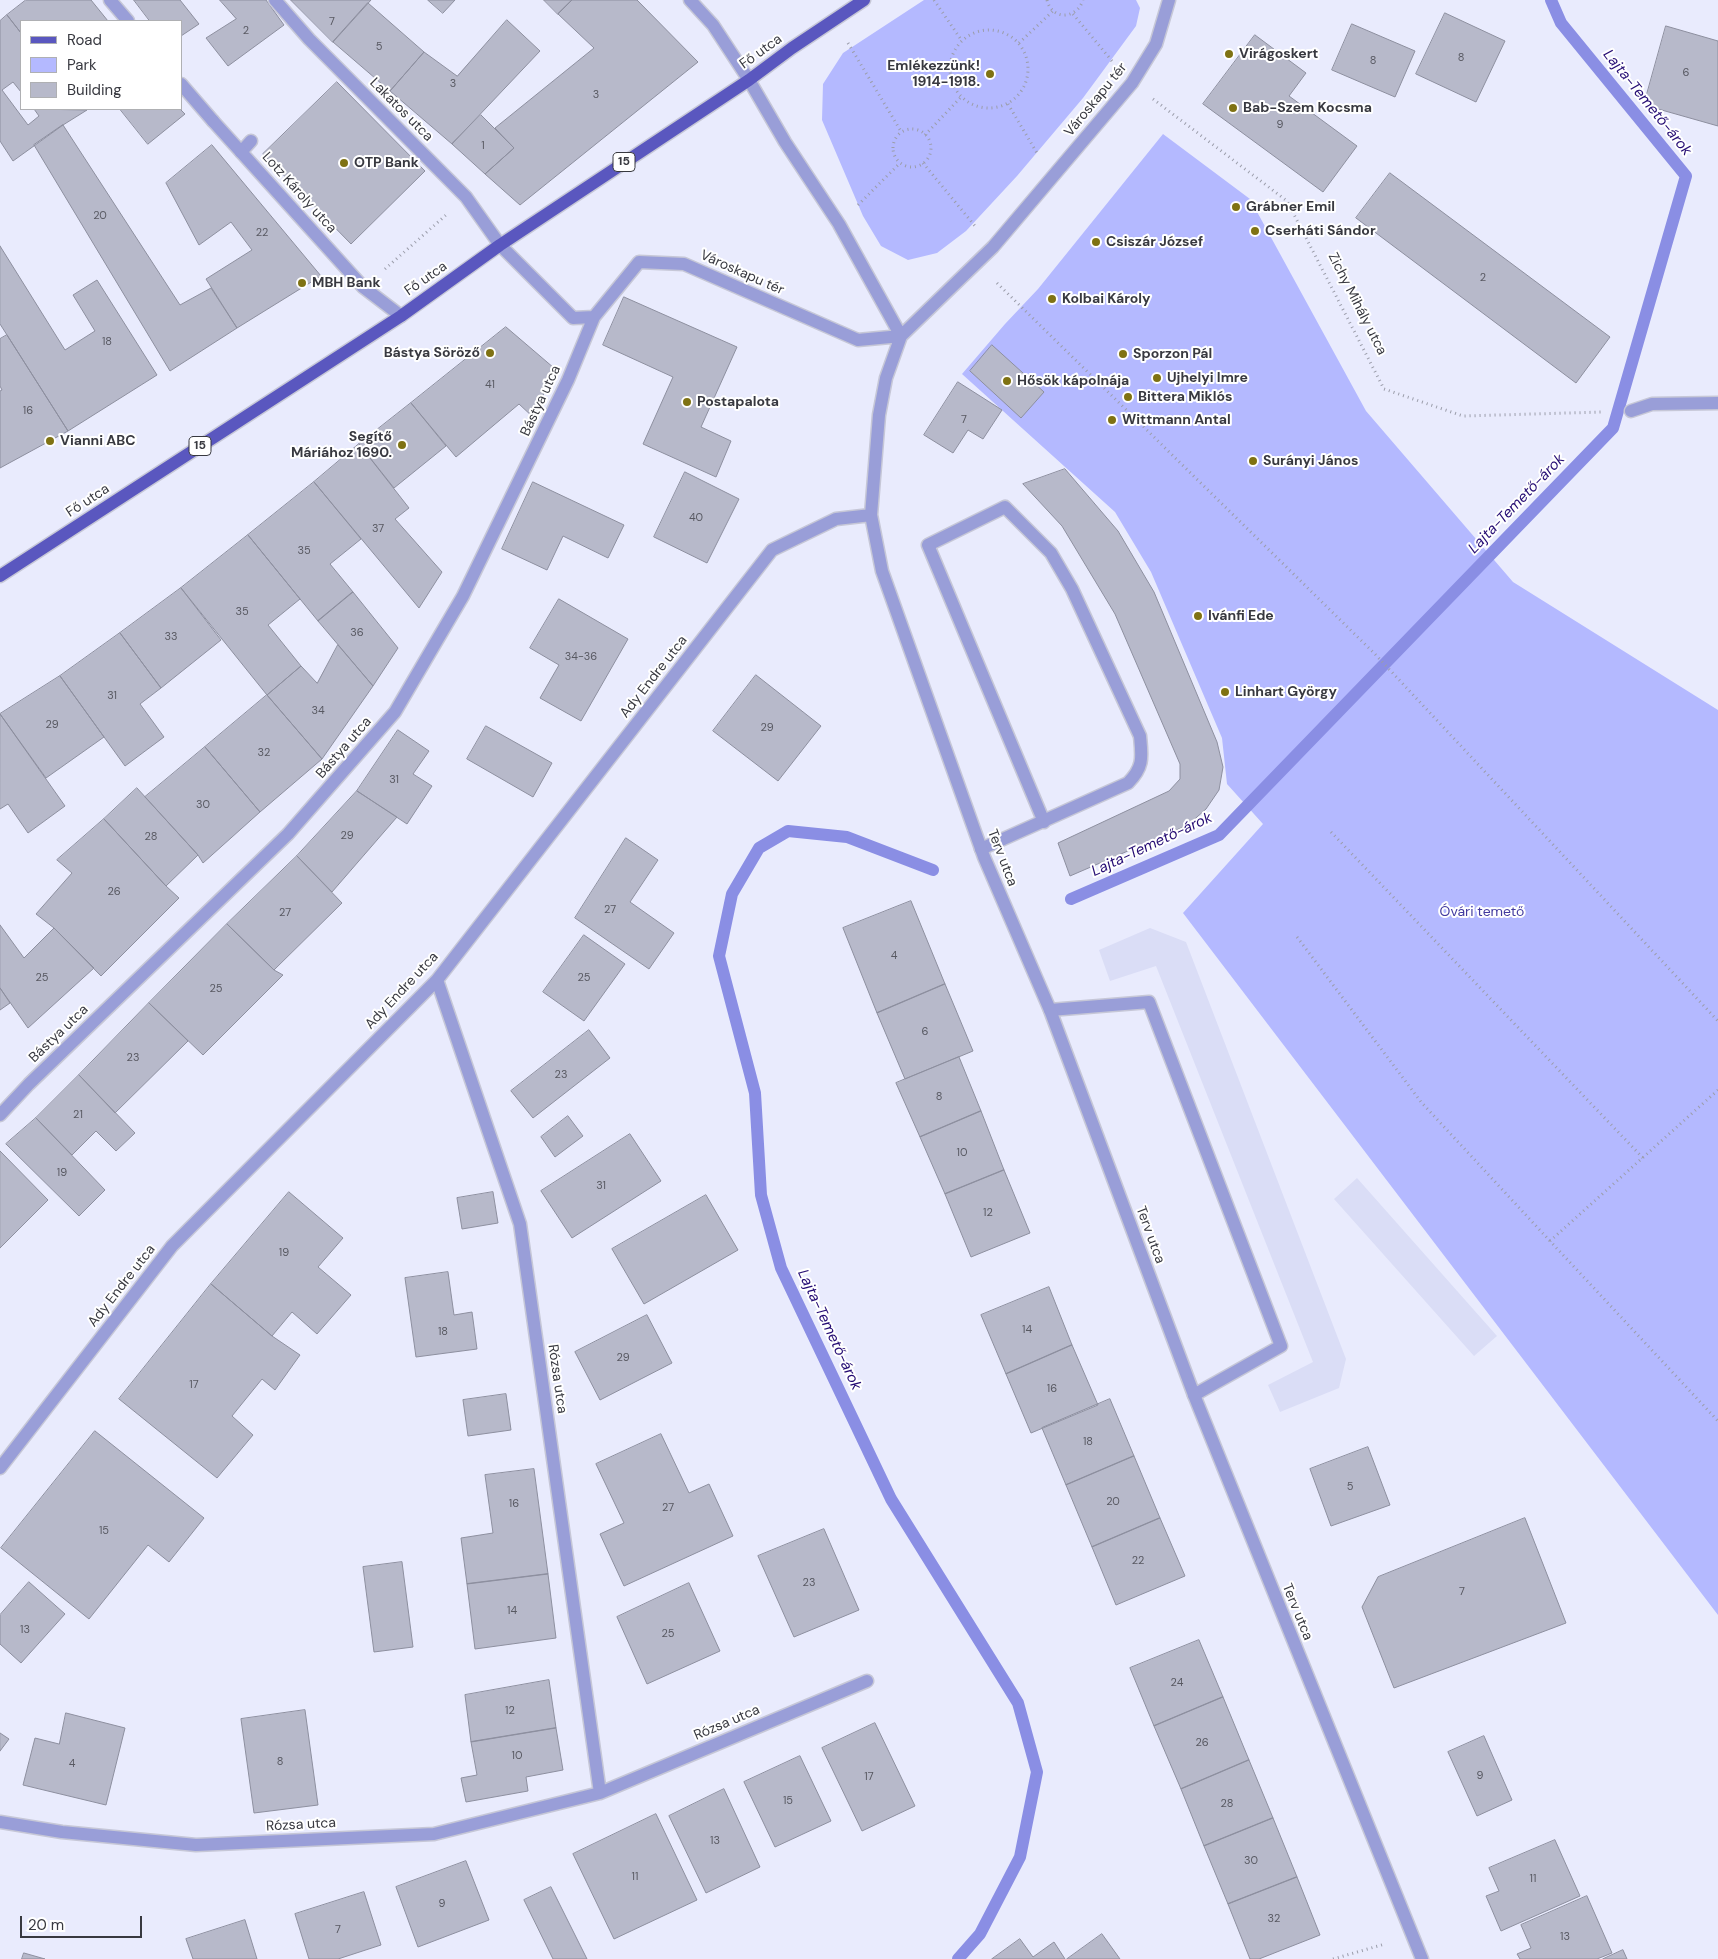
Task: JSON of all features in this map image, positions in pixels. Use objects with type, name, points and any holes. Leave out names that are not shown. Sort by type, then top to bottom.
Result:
[{"type":"main road","name":"Fő utca","points":[[0,576],[401,316],[500,245],[749,80],[864,0]]},
{"type":"street","points":[[110,0],[127,20]]},
{"type":"street","name":"Lakatos utca","points":[[275,0],[309,38],[466,197],[500,245]]},
{"type":"street","points":[[690,0],[713,25],[749,80],[785,142],[839,224],[901,336]]},
{"type":"street","name":"Városkapu tér","points":[[871,515],[879,415],[886,378],[901,336],[993,247],[1132,83],[1156,44],[1169,0]]},
{"type":"street","name":"Lotz Károly utca","points":[[182,85],[363,287],[401,316]]},
{"type":"street","points":[[241,152],[251,141]]},
{"type":"street","points":[[500,245],[573,318],[594,317]]},
{"type":"street","name":"Városkapu tér","points":[[594,317],[639,262],[684,264],[858,340],[901,336]]},
{"type":"street","name":"Bástya utca","points":[[0,1114],[28,1084],[288,834],[394,712],[463,596],[568,380],[594,317]]},
{"type":"street","points":[[1631,411],[1652,404],[1718,403]]},
{"type":"street","points":[[981,849],[1044,822],[1128,783],[1137,774],[1142,759],[1140,736],[1072,589],[1051,553],[1005,507],[928,544],[1044,822]]},
{"type":"street","name":"Terv utca","points":[[871,515],[882,571],[981,849],[1050,1010],[1194,1395],[1422,1959]]},
{"type":"street","name":"Ady Endre utca","points":[[0,1468],[172,1246],[437,980],[772,550],[836,519],[871,515]]},
{"type":"street","name":"Rózsa utca","points":[[437,980],[520,1224],[600,1793]]},
{"type":"street","points":[[1050,1010],[1149,1002],[1281,1346],[1194,1395]]},
{"type":"street","name":"Rózsa utca","points":[[0,1822],[62,1832],[196,1845],[434,1834],[600,1793],[867,1680]]},
{"type":"path","points":[[934,0],[962,41]]},
{"type":"path","points":[[1046,0],[1053,11],[1062,16],[1073,14],[1081,6],[1083,0]]},
{"type":"path","points":[[1019,43],[1053,11]]},
{"type":"path","name":"Zichy Mihály utca","points":[[1073,14],[1132,83],[1287,201],[1384,389],[1463,416],[1608,412]]},
{"type":"path","points":[[838,18],[850,48],[902,133]]},
{"type":"path","points":[[989,30],[1005,34],[1019,43],[1028,61],[1027,81],[1016,98],[999,108],[978,108],[969,103],[955,90],[949,65],[955,50],[962,41],[973,33],[989,30]]},
{"type":"path","points":[[925,135],[962,96]]},
{"type":"path","points":[[1008,104],[1052,178]]},
{"type":"path","points":[[907,129],[921,131],[925,135],[930,140],[931,153],[928,159],[912,167],[900,163],[896,159],[893,147],[897,136],[907,129]]},
{"type":"path","points":[[839,224],[900,163]]},
{"type":"path","points":[[923,163],[993,247]]},
{"type":"path","points":[[363,287],[466,197]]},
{"type":"path","points":[[977,263],[1374,653],[1718,1021]]},
{"type":"path","points":[[1331,832],[1643,1158]]},
{"type":"path","points":[[1297,937],[1421,1102],[1718,1421]]},
{"type":"path","points":[[1550,1241],[1718,1090]]},
{"type":"path","points":[[1333,1959],[1412,1936]]},
{"type":"shaded area","points":[[1150,928],[1186,942],[1346,1359],[1339,1388],[1280,1412],[1268,1385],[1313,1362],[1156,966],[1110,981],[1099,950]]},
{"type":"shaded area","points":[[1357,1178],[1497,1336],[1474,1356],[1334,1199]]},
{"type":"green space","points":[[924,0],[1136,0],[1140,8],[1136,26],[1083,98],[1017,176],[966,231],[937,253],[908,260],[881,246],[863,216],[822,120],[823,84],[843,53]]},
{"type":"green space","name":"Óvári temető","points":[[1163,134],[1250,199],[1366,411],[1513,582],[1718,710],[1718,1615],[1183,913],[1263,824],[1227,784],[1222,738],[1151,572],[1115,512],[962,374],[1038,289]]},
{"type":"building","points":[[26,0],[91,0],[107,20],[20,20],[20,32],[7,15]]},
{"type":"building","points":[[134,0],[180,0],[199,24],[182,35],[182,20],[149,20]]},
{"type":"building","points":[[220,0],[266,0],[284,25],[228,66],[206,38],[236,19]]},
{"type":"building","points":[[291,0],[371,0],[333,42]]},
{"type":"building","points":[[428,0],[455,0],[443,13]]},
{"type":"building","points":[[544,0],[572,0],[558,14]]},
{"type":"building","points":[[572,0],[637,0],[698,62],[520,205],[485,174],[514,148],[495,128],[594,48],[558,14]]},
{"type":"building","points":[[368,3],[424,52],[390,91],[333,42]]},
{"type":"building","points":[[1445,13],[1505,41],[1476,102],[1416,74]]},
{"type":"building","points":[[7,15],[20,32],[20,91],[13,82],[2,90],[28,125],[39,116],[35,110],[87,110],[13,161],[0,141],[0,21]]},
{"type":"building","points":[[507,20],[540,51],[452,144],[390,91],[424,52],[457,76]]},
{"type":"building","points":[[1352,24],[1415,51],[1395,97],[1332,70]]},
{"type":"building","points":[[1666,26],[1718,41],[1718,126],[1644,105]]},
{"type":"building","points":[[1255,35],[1306,73],[1289,96],[1357,146],[1323,192],[1203,104]]},
{"type":"building","name":"OTP Bank","points":[[337,82],[425,171],[351,244],[263,154]]},
{"type":"building","points":[[121,110],[181,110],[185,114],[148,144]]},
{"type":"building","points":[[481,115],[514,148],[485,174],[452,144]]},
{"type":"building","points":[[63,125],[180,305],[211,288],[237,328],[170,371],[34,145]]},
{"type":"building","points":[[212,145],[321,276],[237,328],[206,279],[252,250],[231,222],[199,245],[166,183]]},
{"type":"building","points":[[1390,173],[1610,337],[1576,383],[1356,218]]},
{"type":"building","points":[[0,246],[65,350],[95,331],[73,295],[97,280],[157,375],[68,431],[0,324]]},
{"type":"building","name":"Postapalota","points":[[624,297],[737,347],[701,427],[731,441],[716,477],[643,444],[673,377],[603,345]]},
{"type":"building","points":[[506,327],[554,368],[534,418],[519,404],[456,457],[411,403]]},
{"type":"building","points":[[7,335],[68,431],[0,468],[0,391],[2,390],[0,386],[0,339]]},
{"type":"building","name":"Hősök kápolnája","points":[[992,345],[1044,392],[1021,418],[970,371]]},
{"type":"building","points":[[958,382],[1002,410],[983,439],[968,430],[953,453],[924,435]]},
{"type":"building","name":"Segítő Máriához 1690.","points":[[411,403],[446,446],[394,488],[359,444]]},
{"type":"building","points":[[359,444],[409,508],[395,519],[442,572],[419,608],[314,482]]},
{"type":"building","points":[[1065,469],[1118,531],[1154,592],[1217,742],[1223,767],[1219,790],[1206,809],[1188,825],[1070,876],[1058,843],[1169,791],[1180,779],[1180,764],[1115,614],[1062,526],[1023,484]]},
{"type":"building","points":[[685,472],[739,499],[707,563],[654,537]]},
{"type":"building","points":[[314,482],[361,539],[330,564],[353,592],[318,621],[248,535]]},
{"type":"building","points":[[533,482],[624,525],[608,558],[563,536],[547,570],[502,549]]},
{"type":"building","points":[[248,535],[300,599],[268,625],[301,666],[267,695],[181,588]]},
{"type":"building","points":[[181,588],[221,640],[161,688],[120,633]]},
{"type":"building","points":[[353,592],[398,648],[373,686],[318,621]]},
{"type":"building","points":[[559,599],[628,639],[581,721],[540,698],[559,665],[530,648]]},
{"type":"building","points":[[120,633],[161,688],[140,704],[164,737],[125,766],[60,676]]},
{"type":"building","points":[[338,645],[373,686],[322,759],[267,695],[301,666],[317,683]]},
{"type":"building","points":[[756,675],[821,726],[778,781],[713,731]]},
{"type":"building","points":[[60,676],[104,737],[46,778],[0,714]]},
{"type":"building","points":[[267,695],[322,759],[260,812],[205,747]]},
{"type":"building","points":[[0,714],[65,806],[28,833],[8,804],[0,809]]},
{"type":"building","points":[[486,726],[552,763],[533,797],[467,759]]},
{"type":"building","points":[[398,730],[429,751],[413,774],[432,786],[407,824],[357,791]]},
{"type":"building","points":[[205,747],[260,812],[203,863],[198,855],[145,797]]},
{"type":"building","points":[[137,788],[198,855],[166,886],[104,819]]},
{"type":"building","points":[[357,791],[397,817],[332,892],[297,856]]},
{"type":"building","points":[[104,819],[179,898],[101,976],[54,928],[36,914],[72,873],[57,860]]},
{"type":"building","points":[[626,838],[658,860],[630,902],[674,933],[649,969],[575,918]]},
{"type":"building","points":[[297,856],[342,903],[274,970],[227,924]]},
{"type":"building","points":[[911,901],[945,984],[877,1013],[843,928]]},
{"type":"building","points":[[227,924],[274,970],[283,975],[203,1055],[149,1003]]},
{"type":"building","points":[[0,925],[24,958],[54,928],[94,968],[28,1028],[0,988]]},
{"type":"building","points":[[584,935],[625,964],[584,1021],[543,992]]},
{"type":"building","points":[[945,984],[973,1051],[905,1079],[877,1013]]},
{"type":"building","points":[[0,988],[10,1003],[0,1010]]},
{"type":"building","points":[[149,1003],[188,1041],[115,1113],[79,1075]]},
{"type":"building","points":[[589,1030],[610,1058],[533,1118],[511,1091]]},
{"type":"building","points":[[959,1057],[981,1111],[920,1137],[896,1083]]},
{"type":"building","points":[[79,1075],[135,1133],[116,1151],[96,1131],[72,1155],[36,1118]]},
{"type":"building","points":[[981,1111],[1004,1170],[945,1194],[920,1137]]},
{"type":"building","points":[[568,1116],[583,1136],[555,1157],[541,1137]]},
{"type":"building","points":[[36,1118],[105,1190],[79,1216],[6,1144]]},
{"type":"building","points":[[630,1134],[661,1181],[572,1238],[541,1191]]},
{"type":"building","points":[[0,1151],[48,1200],[0,1248]]},
{"type":"building","points":[[1004,1170],[1030,1233],[971,1257],[945,1194]]},
{"type":"building","points":[[289,1192],[343,1238],[318,1267],[351,1295],[317,1334],[292,1312],[272,1336],[211,1284]]},
{"type":"building","points":[[493,1192],[498,1223],[462,1229],[457,1198]]},
{"type":"building","points":[[706,1195],[738,1250],[644,1304],[612,1249]]},
{"type":"building","points":[[448,1272],[454,1315],[472,1312],[477,1349],[416,1357],[405,1278]]},
{"type":"building","points":[[211,1284],[272,1336],[300,1355],[275,1390],[262,1379],[232,1416],[253,1435],[217,1478],[119,1399]]},
{"type":"building","points":[[1049,1287],[1072,1345],[1006,1374],[981,1315]]},
{"type":"building","points":[[647,1315],[672,1363],[600,1400],[575,1352]]},
{"type":"building","points":[[1072,1345],[1098,1405],[1031,1433],[1006,1374]]},
{"type":"building","points":[[506,1394],[511,1430],[468,1436],[463,1400]]},
{"type":"building","points":[[1110,1399],[1134,1456],[1066,1485],[1042,1428]]},
{"type":"building","points":[[95,1431],[204,1518],[169,1562],[148,1545],[89,1619],[1,1548]]},
{"type":"building","points":[[661,1434],[689,1493],[709,1484],[733,1536],[624,1586],[600,1534],[624,1523],[596,1464]]},
{"type":"building","points":[[1368,1447],[1390,1505],[1331,1526],[1310,1469]]},
{"type":"building","points":[[1134,1456],[1160,1518],[1092,1547],[1066,1485]]},
{"type":"building","points":[[534,1469],[548,1574],[467,1584],[461,1538],[493,1533],[485,1475]]},
{"type":"building","points":[[1160,1518],[1185,1576],[1116,1605],[1092,1547]]},
{"type":"building","points":[[1525,1518],[1566,1623],[1394,1688],[1362,1607],[1378,1577]]},
{"type":"building","points":[[824,1529],[859,1610],[794,1637],[758,1556]]},
{"type":"building","points":[[402,1562],[413,1647],[374,1652],[363,1567]]},
{"type":"building","points":[[548,1574],[556,1638],[475,1649],[467,1584]]},
{"type":"building","points":[[29,1582],[65,1614],[21,1663],[0,1644],[0,1615]]},
{"type":"building","points":[[689,1583],[720,1651],[647,1684],[617,1617]]},
{"type":"building","points":[[1199,1640],[1223,1697],[1154,1726],[1130,1668]]},
{"type":"building","points":[[549,1680],[556,1728],[471,1742],[465,1695]]},
{"type":"building","points":[[1223,1697],[1249,1760],[1181,1789],[1154,1726]]},
{"type":"building","points":[[305,1710],[318,1805],[254,1813],[241,1719]]},
{"type":"building","points":[[66,1713],[125,1728],[106,1805],[23,1785],[35,1738],[59,1744]]},
{"type":"building","points":[[875,1723],[915,1806],[862,1831],[822,1748]]},
{"type":"building","points":[[556,1728],[563,1770],[526,1777],[528,1791],[466,1802],[461,1778],[477,1775],[471,1742]]},
{"type":"building","points":[[0,1733],[9,1739],[0,1751]]},
{"type":"building","points":[[1484,1736],[1512,1800],[1477,1816],[1448,1752]]},
{"type":"building","points":[[800,1756],[831,1821],[775,1847],[744,1782]]},
{"type":"building","points":[[1249,1760],[1273,1818],[1204,1846],[1181,1789]]},
{"type":"building","points":[[724,1789],[760,1867],[706,1893],[669,1816]]},
{"type":"building","points":[[656,1814],[697,1900],[614,1939],[573,1854]]},
{"type":"building","points":[[1273,1818],[1297,1877],[1228,1904],[1204,1846]]},
{"type":"building","points":[[1555,1840],[1580,1896],[1501,1931],[1486,1896],[1499,1891],[1489,1868]]},
{"type":"building","points":[[466,1861],[489,1920],[418,1947],[396,1887]]},
{"type":"building","points":[[1297,1877],[1320,1935],[1259,1959],[1250,1959],[1228,1904]]},
{"type":"building","points":[[551,1887],[587,1959],[553,1959],[524,1900]]},
{"type":"building","points":[[364,1892],[381,1945],[338,1959],[309,1959],[295,1914]]},
{"type":"building","points":[[1587,1896],[1612,1953],[1597,1959],[1520,1959],[1517,1954],[1531,1948],[1521,1925]]},
{"type":"building","points":[[245,1920],[257,1959],[193,1959],[186,1939]]},
{"type":"building","points":[[1102,1934],[1120,1959],[1067,1959]]},
{"type":"building","points":[[1020,1939],[1033,1957],[1054,1942],[1065,1959],[992,1959]]},
{"type":"building","points":[[1623,1950],[1627,1959],[1603,1959]]},
{"type":"building","points":[[24,1953],[45,1959],[22,1959]]},
{"type":"waterway","name":"Lajta-Temető-árok","points":[[1071,899],[1219,835],[1613,428],[1686,176],[1561,23],[1551,0]]},
{"type":"waterway","name":"Lajta-Temető-árok","points":[[933,870],[847,837],[788,831],[759,848],[732,894],[719,956],[755,1093],[761,1195],[781,1268],[891,1499],[1018,1703],[1037,1772],[1020,1857],[980,1934],[958,1959]]},
{"type":"place","name":"Virágoskert","points":[[1229,54]]},
{"type":"place","name":"Emlékezzünk! 1914-1918.","points":[[990,74]]},
{"type":"place","name":"Bab-Szem Kocsma","points":[[1233,108]]},
{"type":"place","name":"OTP Bank","points":[[344,163]]},
{"type":"place","name":"Grábner Emil","points":[[1236,207]]},
{"type":"place","name":"Cserháti Sándor","points":[[1255,231]]},
{"type":"place","name":"Csiszár József","points":[[1096,242]]},
{"type":"place","name":"MBH Bank","points":[[302,283]]},
{"type":"place","name":"Kolbai Károly","points":[[1052,299]]},
{"type":"place","name":"Bástya Söröző","points":[[490,353]]},
{"type":"place","name":"Sporzon Pál","points":[[1123,354]]},
{"type":"place","name":"Ujhelyi Imre","points":[[1157,378]]},
{"type":"place","name":"Hősök kápolnája","points":[[1007,381]]},
{"type":"place","name":"Bittera Miklós","points":[[1128,397]]},
{"type":"place","name":"Postapalota","points":[[687,402]]},
{"type":"place","name":"Wittmann Antal","points":[[1112,420]]},
{"type":"place","name":"Vianni ABC","points":[[50,441]]},
{"type":"place","name":"Segítő Máriához 1690.","points":[[402,445]]},
{"type":"place","name":"Surányi János","points":[[1253,461]]},
{"type":"place","name":"Ivánfi Ede","points":[[1198,616]]},
{"type":"place","name":"Linhart György","points":[[1225,692]]}]
